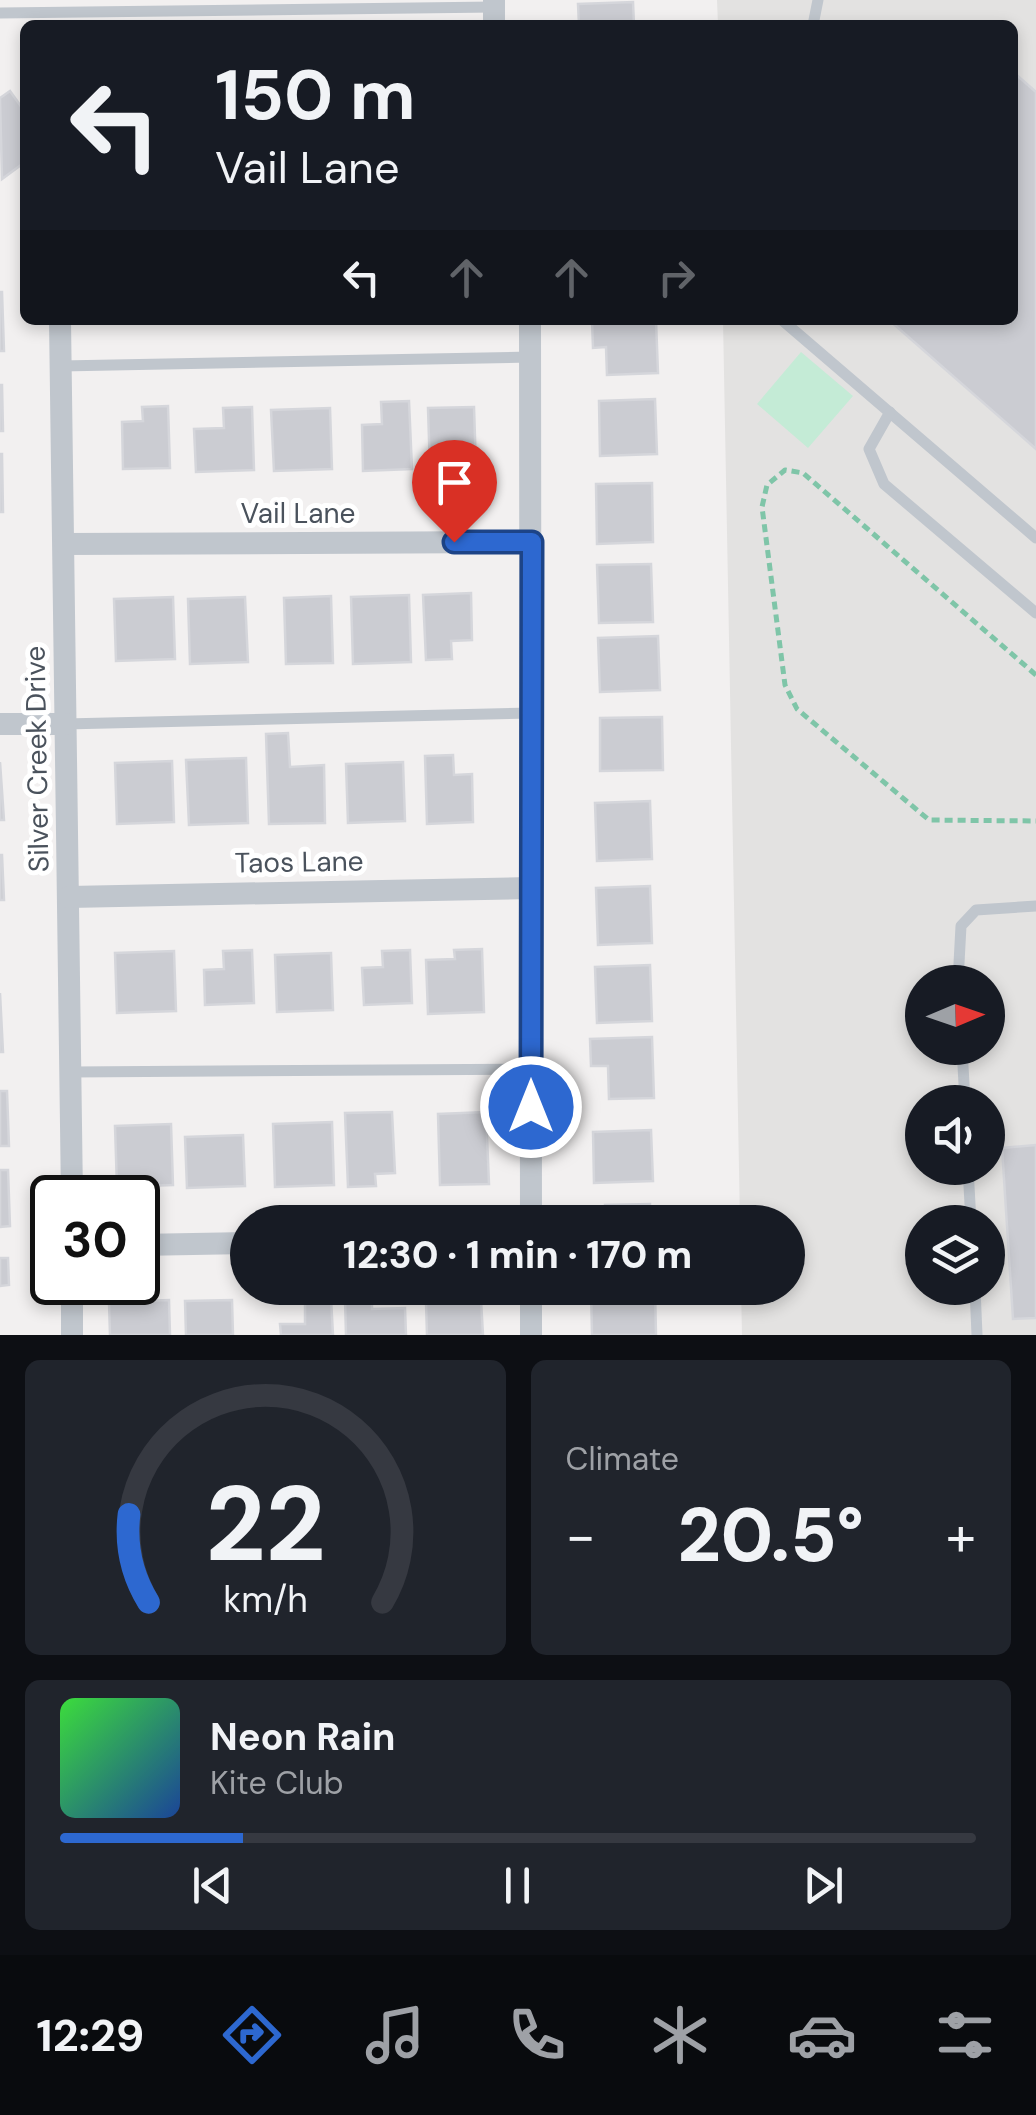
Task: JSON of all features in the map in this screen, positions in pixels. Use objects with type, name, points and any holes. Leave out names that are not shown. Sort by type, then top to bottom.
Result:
[{"type":"street","name":"Silver Creek Drive","points":[[60,325],[72,1175]]},
{"type":"street","points":[[530,325],[531,1205]]},
{"type":"street","name":"Vail Lane","points":[[64,544],[532,542]]},
{"type":"street","points":[[0,724],[64,724]]},
{"type":"street","name":"Taos Lane","points":[[70,897],[530,888]]},
{"type":"street","points":[[160,1244],[230,1243]]},
{"type":"street","points":[[72,1305],[72,1335]]},
{"type":"street","points":[[531,1305],[531,1335]]},
{"type":"lane","points":[[0,13],[494,11]]},
{"type":"lane","points":[[788,325],[1036,538]]},
{"type":"lane","points":[[61,366],[530,356]]},
{"type":"lane","points":[[890,412],[869,449],[884,484],[1036,612]]},
{"type":"lane","points":[[64,724],[531,713]]},
{"type":"lane","points":[[959,965],[961,926],[976,910],[1036,906]]},
{"type":"lane","points":[[72,1072],[531,1069]]},
{"type":"lane","points":[[976,1305],[978,1335]]},
{"type":"path","points":[[1036,675],[803,473],[785,470],[767,485],[762,507],[783,666],[789,697],[797,709],[930,820],[1036,821]]},
{"type":"shaded area","points":[[717,0],[1036,0],[1036,1335],[742,1335],[741,1305],[805,1305],[805,1205],[740,1205],[723,325],[1018,325],[1018,20],[718,20]]},
{"type":"green space","points":[[801,352],[853,396],[808,448],[757,404]]},
{"type":"building","points":[[633,2],[634,20],[579,20],[578,4]]},
{"type":"building","points":[[1018,76],[1036,92],[1036,449],[895,325],[1018,325]]},
{"type":"building","points":[[10,91],[20,105],[20,166],[2,179],[0,98]]},
{"type":"building","points":[[2,292],[4,351],[0,351]]},
{"type":"building","points":[[592,325],[656,325],[658,373],[607,375],[606,347],[593,348]]},
{"type":"building","points":[[2,385],[3,431],[0,431]]},
{"type":"building","points":[[655,399],[657,454],[600,456],[599,401]]},
{"type":"building","points":[[409,401],[412,469],[363,471],[362,425],[382,424],[381,402]]},
{"type":"building","points":[[168,406],[170,468],[123,469],[122,422],[143,421],[142,407]]},
{"type":"building","points":[[252,407],[254,470],[196,472],[194,429],[224,428],[223,408]]},
{"type":"building","points":[[474,407],[476,468],[430,470],[428,408]]},
{"type":"building","points":[[330,408],[332,469],[274,471],[271,410]]},
{"type":"building","points":[[2,454],[3,512],[0,512]]},
{"type":"building","points":[[652,483],[653,542],[597,544],[596,484]]},
{"type":"building","points":[[651,564],[653,622],[599,623],[597,565]]},
{"type":"building","points":[[471,593],[472,640],[451,641],[452,659],[426,660],[423,595]]},
{"type":"building","points":[[409,595],[411,662],[353,664],[351,597]]},
{"type":"building","points":[[331,596],[333,663],[286,664],[284,598]]},
{"type":"building","points":[[173,597],[175,659],[116,661],[114,599]]},
{"type":"building","points":[[245,597],[248,662],[190,664],[188,599]]},
{"type":"building","points":[[658,636],[660,690],[600,692],[598,638]]},
{"type":"building","points":[[662,717],[663,770],[600,771],[600,718]]},
{"type":"building","points":[[288,733],[290,767],[324,765],[325,823],[269,824],[266,734]]},
{"type":"building","points":[[453,755],[454,775],[472,774],[473,822],[427,824],[425,756]]},
{"type":"building","points":[[246,758],[248,823],[189,825],[186,760]]},
{"type":"building","points":[[172,761],[174,822],[117,824],[115,763]]},
{"type":"building","points":[[0,762],[4,820],[0,820]]},
{"type":"building","points":[[403,762],[405,821],[348,823],[346,764]]},
{"type":"building","points":[[650,801],[652,859],[597,861],[595,803]]},
{"type":"building","points":[[2,855],[4,900],[0,900]]},
{"type":"building","points":[[650,886],[652,943],[598,945],[596,888]]},
{"type":"building","points":[[482,949],[484,1012],[428,1014],[426,960],[455,959],[454,950]]},
{"type":"building","points":[[252,950],[254,1003],[205,1005],[204,970],[224,969],[223,951]]},
{"type":"building","points":[[410,950],[412,1003],[364,1005],[362,968],[383,967],[382,951]]},
{"type":"building","points":[[174,951],[176,1011],[117,1013],[115,953]]},
{"type":"building","points":[[331,953],[333,1010],[277,1012],[275,955]]},
{"type":"building","points":[[650,965],[652,1021],[597,1023],[595,967]]},
{"type":"building","points":[[0,993],[3,1052],[0,1052]]},
{"type":"building","points":[[652,1037],[654,1098],[609,1099],[608,1066],[591,1066],[590,1039]]},
{"type":"building","points":[[0,1091],[7,1091],[9,1146],[0,1146]]},
{"type":"building","points":[[392,1112],[395,1173],[375,1174],[376,1186],[348,1187],[345,1113]]},
{"type":"building","points":[[486,1112],[489,1184],[440,1185],[438,1114]]},
{"type":"building","points":[[332,1122],[334,1185],[275,1187],[273,1124]]},
{"type":"building","points":[[171,1124],[173,1185],[160,1185],[160,1175],[117,1175],[115,1126]]},
{"type":"building","points":[[651,1130],[653,1181],[594,1183],[593,1132]]},
{"type":"building","points":[[243,1135],[245,1186],[187,1188],[185,1137]]},
{"type":"building","points":[[1036,1145],[1036,1318],[1013,1319],[1005,1148]]},
{"type":"building","points":[[0,1170],[8,1170],[10,1226],[0,1227]]},
{"type":"building","points":[[0,1258],[8,1258],[9,1285],[0,1286]]},
{"type":"building","points":[[160,1300],[169,1300],[170,1335],[110,1335],[109,1305],[160,1305]]},
{"type":"building","points":[[230,1300],[233,1335],[186,1335],[185,1301]]},
{"type":"building","points":[[305,1305],[331,1305],[333,1335],[281,1335],[280,1324],[305,1324]]},
{"type":"building","points":[[345,1305],[405,1308],[406,1335],[346,1335]]},
{"type":"building","points":[[426,1305],[481,1305],[483,1335],[427,1335]]},
{"type":"building","points":[[591,1305],[655,1305],[656,1335],[592,1335]]},
{"type":"route","points":[[454,542],[532,542],[531,1107]]}]
